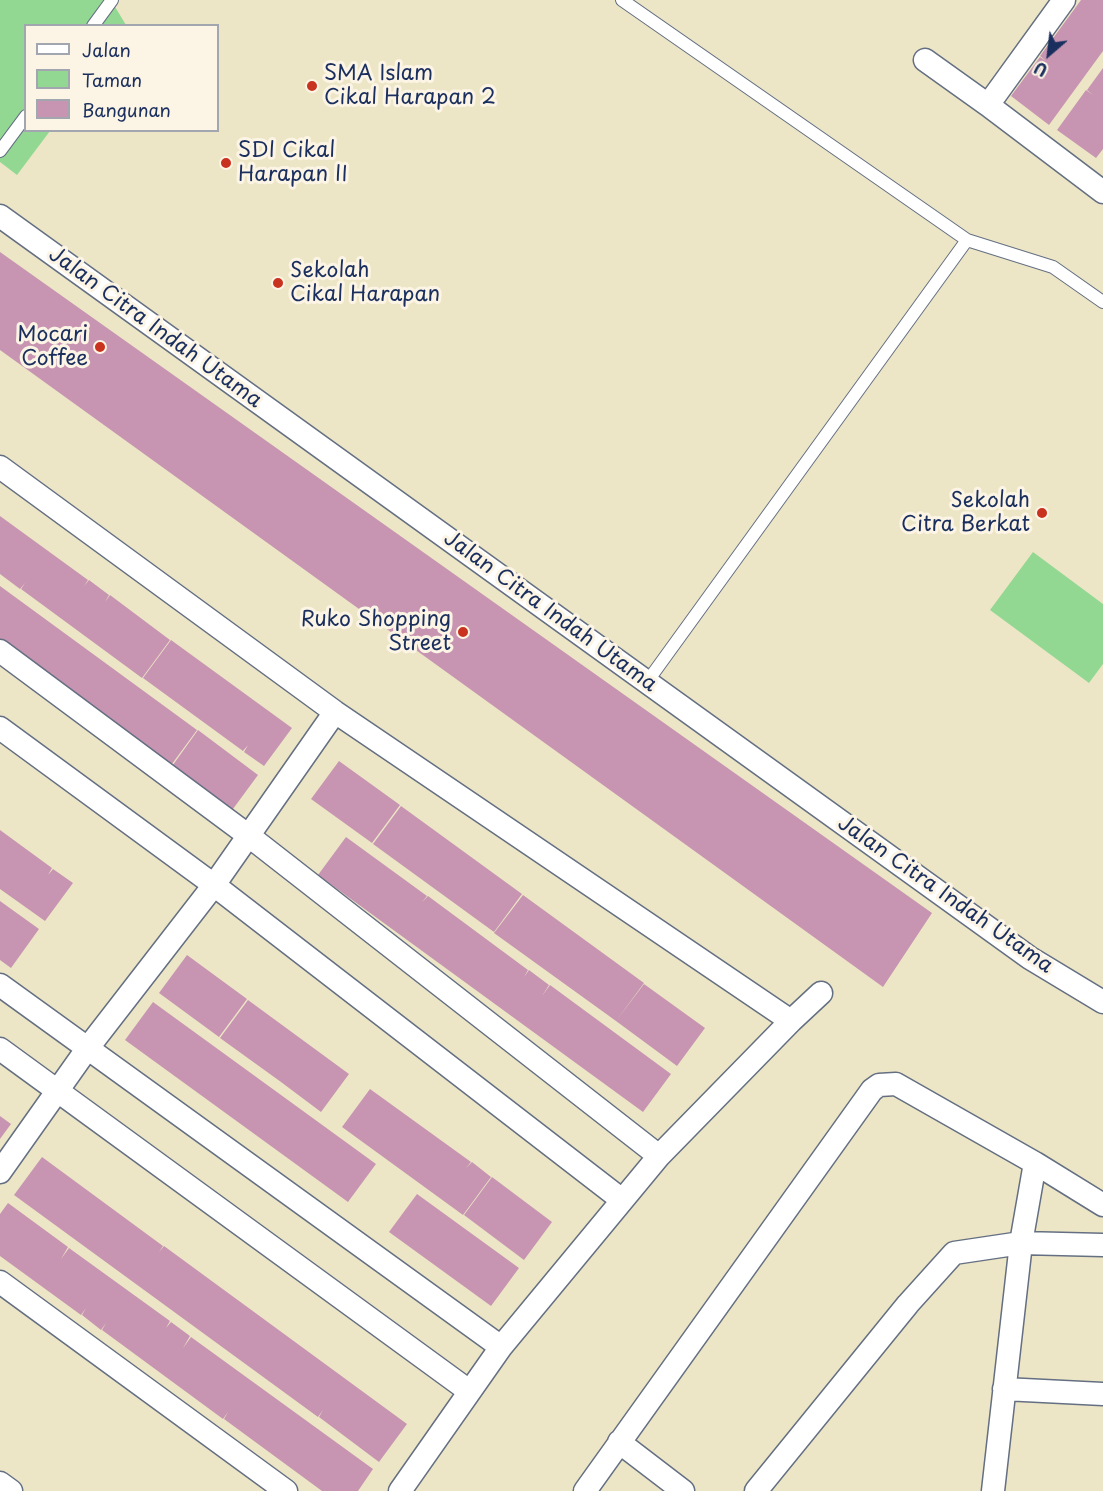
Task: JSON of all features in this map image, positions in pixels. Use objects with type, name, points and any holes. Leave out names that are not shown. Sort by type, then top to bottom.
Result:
[{"type":"street","points":[[988,105],[1064,0]]},
{"type":"street","points":[[925,60],[1100,183]]},
{"type":"street","name":"Jalan Citra Indah Utama","points":[[0,216],[1029,958],[1103,1002]]},
{"type":"street","points":[[0,467],[335,712],[791,1021]]},
{"type":"street","points":[[0,651],[249,836],[658,1156]]},
{"type":"street","points":[[0,1172],[87,1049],[214,885],[335,712]]},
{"type":"street","points":[[0,728],[214,885],[622,1200]]},
{"type":"street","points":[[0,985],[501,1347]]},
{"type":"street","points":[[400,1491],[501,1347],[658,1156],[821,993]]},
{"type":"street","points":[[0,1049],[469,1391]]},
{"type":"street","points":[[585,1491],[865,1100],[879,1085],[896,1084],[1035,1163],[1103,1205]]},
{"type":"street","points":[[993,1491],[1021,1243],[1035,1163]]},
{"type":"street","points":[[756,1491],[908,1304],[954,1253],[1021,1243],[1103,1245]]},
{"type":"street","points":[[0,1282],[286,1491]]},
{"type":"street","points":[[1005,1389],[1103,1394]]},
{"type":"street","points":[[618,1442],[683,1491]]},
{"type":"street","points":[[0,1483],[10,1491]]},
{"type":"lane","points":[[94,24],[112,0]]},
{"type":"lane","points":[[622,0],[966,240],[1053,267],[1103,302]]},
{"type":"lane","points":[[0,151],[24,119]]},
{"type":"lane","points":[[647,681],[966,240]]},
{"type":"green space","points":[[0,0],[111,0],[125,24],[24,24],[24,132],[49,132],[17,175],[0,162]]},
{"type":"green space","points":[[1033,552],[1103,604],[1103,664],[1089,683],[990,610]]},
{"type":"building","points":[[1081,0],[1103,0],[1103,51],[1049,125],[1011,96],[1040,57],[1046,61],[1040,56]]},
{"type":"building","points":[[1103,68],[1103,149],[1096,158],[1057,130],[1086,90],[1093,95],[1087,90]]},
{"type":"building","name":"Ruko Shopping Street","points":[[0,252],[932,913],[883,987],[0,350]]},
{"type":"building","points":[[0,516],[88,580],[84,586],[89,580],[109,595],[105,602],[110,595],[170,640],[142,678],[21,589],[25,583],[20,589],[0,574]]},
{"type":"building","points":[[0,586],[197,730],[169,768],[48,680],[53,673],[47,679],[0,645]]},
{"type":"building","points":[[171,640],[292,728],[264,766],[244,752],[248,745],[243,751],[143,678]]},
{"type":"building","points":[[198,730],[258,775],[230,813],[170,769]]},
{"type":"building","points":[[339,761],[400,805],[372,843],[311,799]]},
{"type":"building","points":[[401,806],[522,894],[494,932],[373,844]]},
{"type":"building","points":[[0,830],[52,868],[48,875],[53,869],[73,883],[45,921],[0,889]]},
{"type":"building","points":[[346,837],[427,896],[422,902],[428,896],[528,970],[524,977],[529,970],[549,985],[542,996],[550,985],[671,1074],[643,1112],[318,875]]},
{"type":"building","points":[[523,895],[644,983],[616,1021],[494,933]]},
{"type":"building","points":[[0,901],[39,929],[11,968],[0,960]]},
{"type":"building","points":[[187,955],[247,999],[219,1037],[159,993]]},
{"type":"building","points":[[644,984],[705,1028],[677,1066],[616,1021]]},
{"type":"building","points":[[248,1000],[349,1074],[321,1112],[220,1038]]},
{"type":"building","points":[[153,1002],[376,1164],[348,1202],[125,1040]]},
{"type":"building","points":[[370,1089],[471,1162],[466,1168],[472,1162],[491,1177],[463,1215],[342,1127]]},
{"type":"building","points":[[0,1116],[11,1124],[0,1139]]},
{"type":"building","points":[[42,1157],[163,1246],[159,1252],[164,1246],[407,1424],[379,1462],[319,1417],[323,1410],[318,1417],[14,1195]]},
{"type":"building","points":[[492,1177],[552,1222],[524,1260],[464,1215]]},
{"type":"building","points":[[417,1194],[519,1268],[491,1306],[389,1232]]},
{"type":"building","points":[[8,1203],[68,1247],[61,1259],[69,1248],[170,1321],[166,1328],[171,1322],[190,1336],[183,1348],[191,1337],[373,1469],[358,1491],[322,1491],[224,1419],[228,1412],[223,1419],[102,1330],[106,1323],[101,1330],[82,1315],[86,1308],[81,1315],[0,1256],[0,1214]]},
{"type":"place","name":"SMA Islam Cikal Harapan 2","points":[[312,86]]},
{"type":"place","name":"SDI Cikal Harapan II","points":[[226,163]]},
{"type":"place","name":"Sekolah Cikal Harapan","points":[[278,283]]},
{"type":"place","name":"Mocari Coffee","points":[[100,347]]},
{"type":"place","name":"Sekolah Citra Berkat","points":[[1042,513]]},
{"type":"place","name":"Ruko Shopping Street","points":[[463,632]]}]
